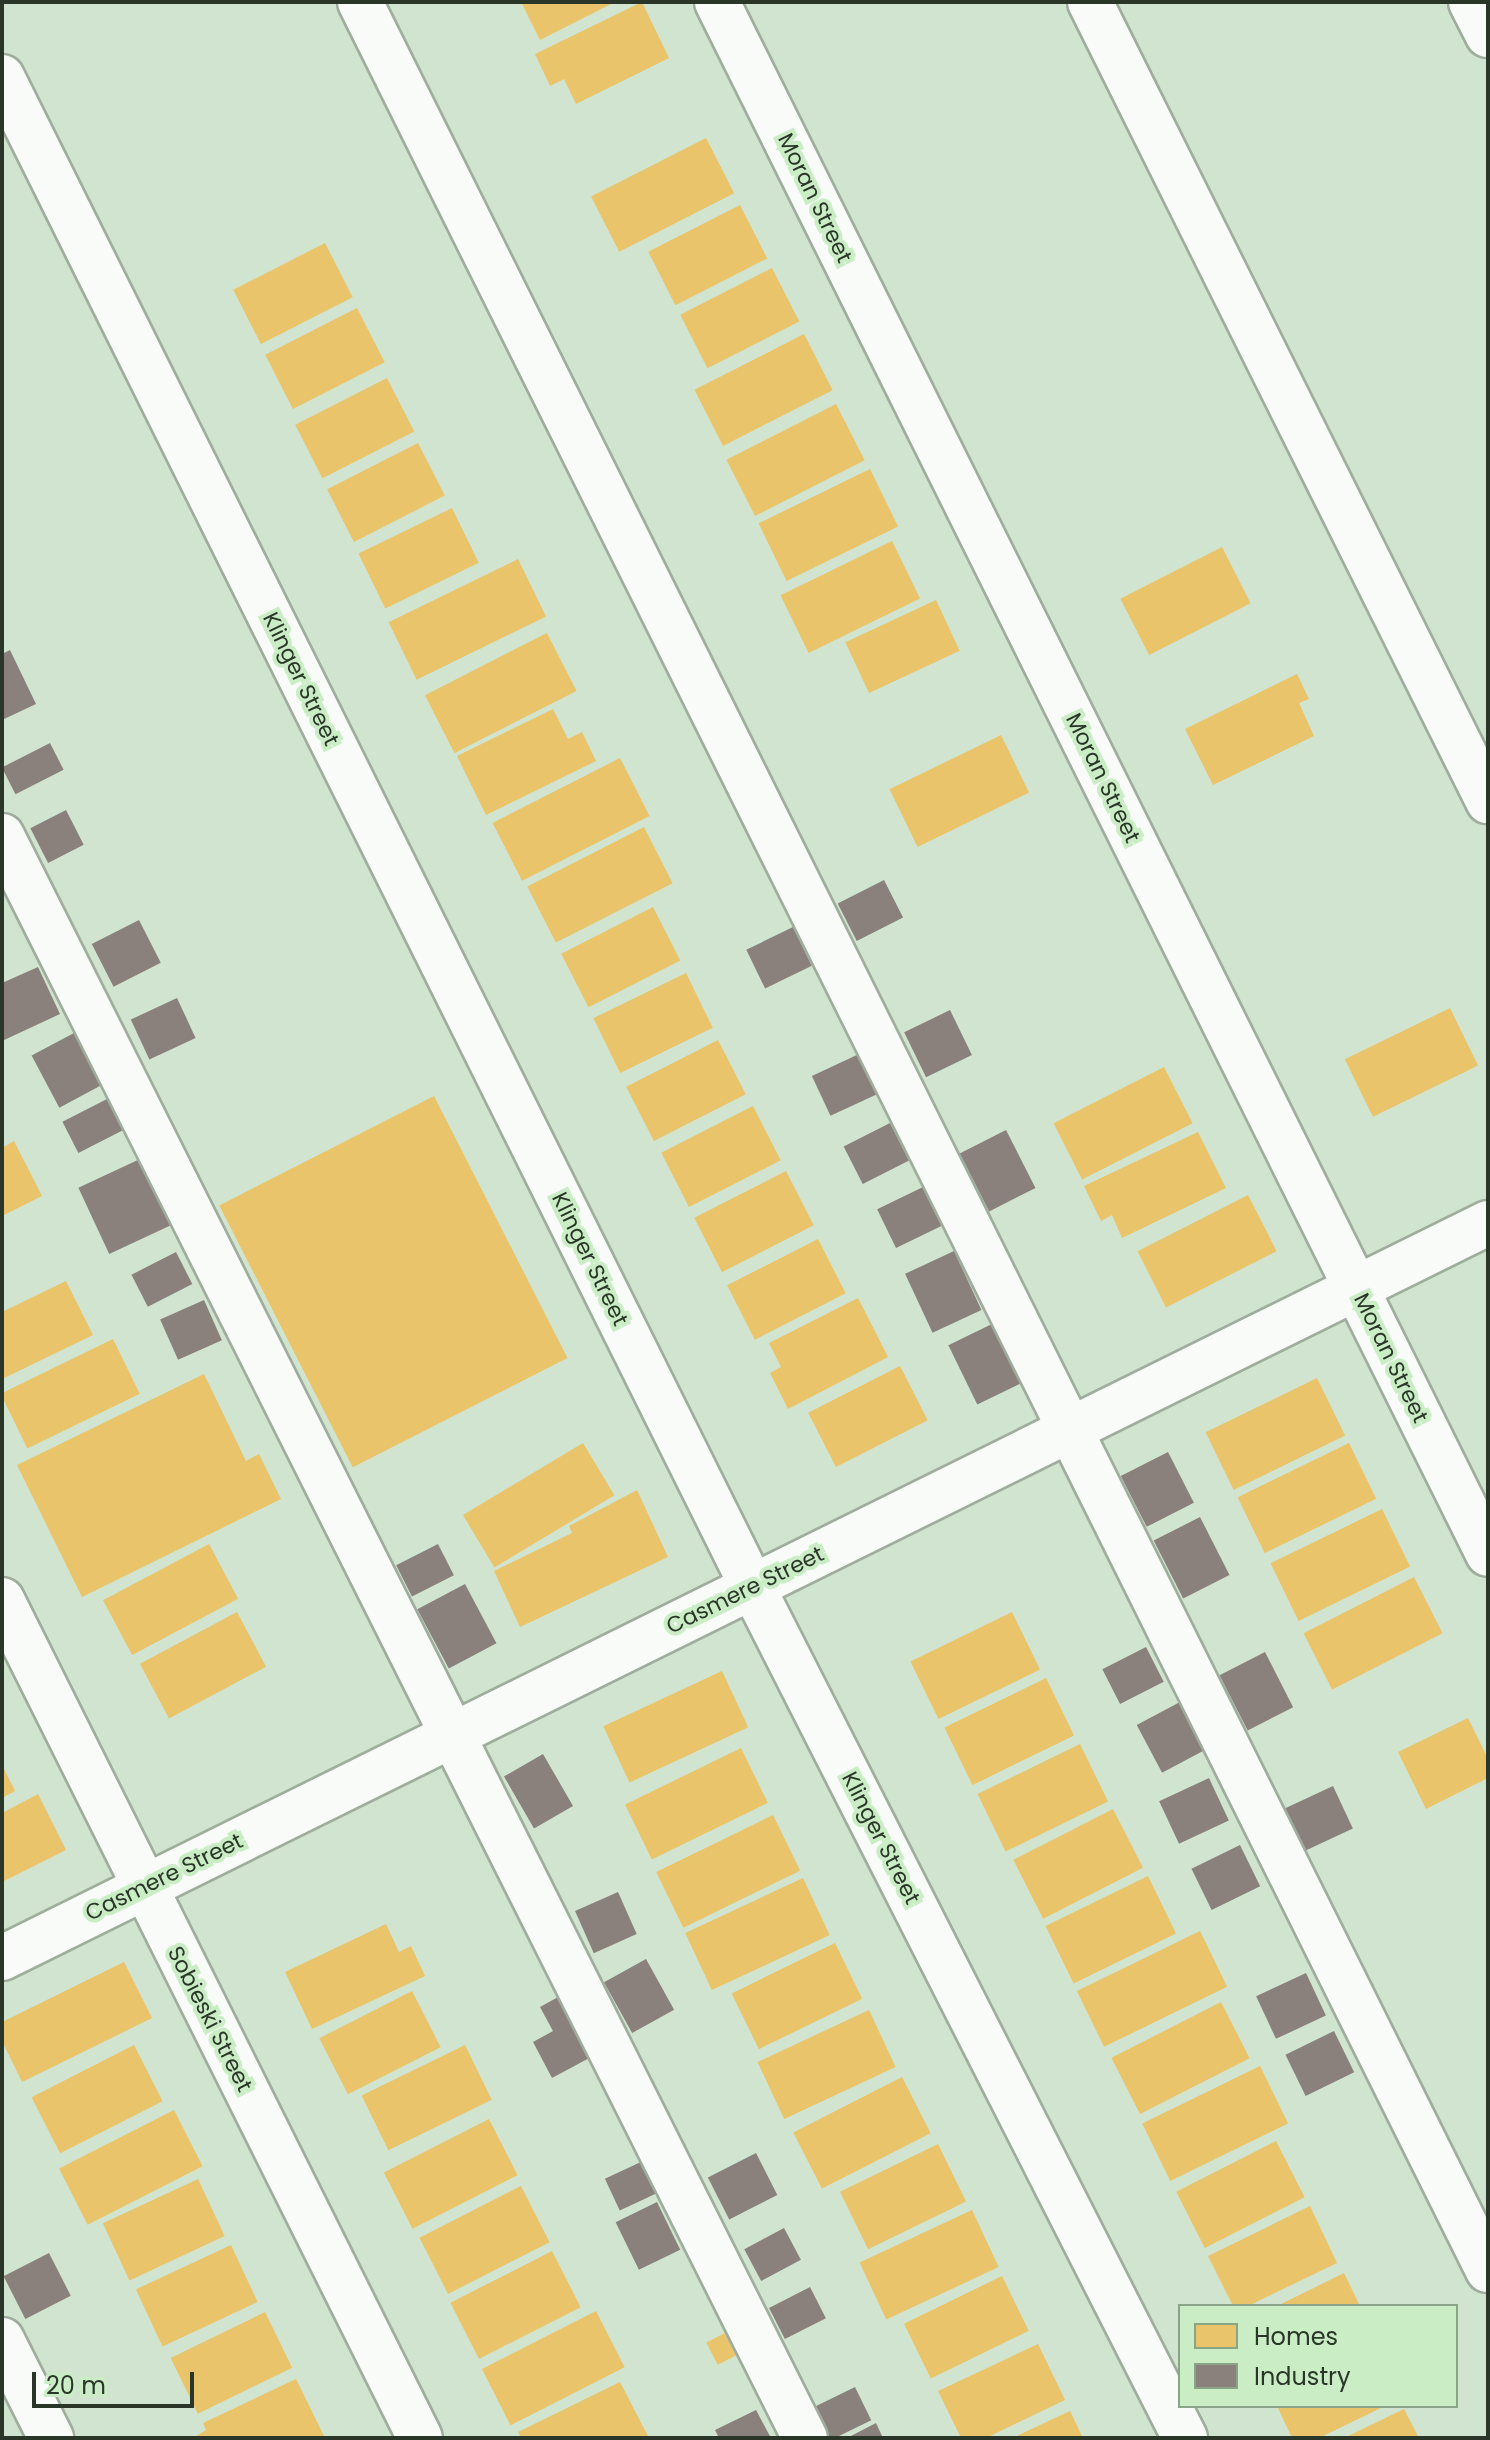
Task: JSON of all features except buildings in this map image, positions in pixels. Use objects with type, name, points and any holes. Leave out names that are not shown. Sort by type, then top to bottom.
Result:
[{"type":"street","points":[[360,2],[1488,2270]]},
{"type":"street","name":"Moran Street","points":[[717,2],[1488,1554]]},
{"type":"street","points":[[1090,2],[1488,801]]},
{"type":"street","points":[[1471,2],[1488,35]]},
{"type":"street","name":"Klinger Street","points":[[2,77],[752,1586],[1185,2438]]},
{"type":"street","points":[[2,836],[805,2438]]},
{"type":"street","name":"Casmere Street","points":[[2,1958],[1488,1223]]},
{"type":"street","name":"Sobieski Street","points":[[2,1600],[420,2438]]},
{"type":"street","points":[[2,2340],[51,2438]]}]
